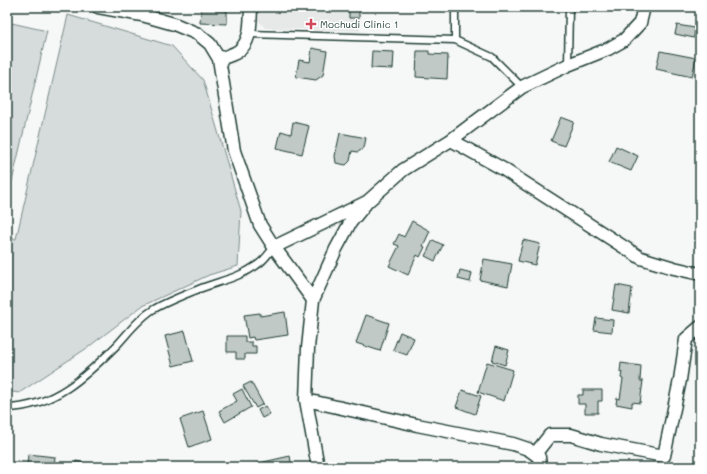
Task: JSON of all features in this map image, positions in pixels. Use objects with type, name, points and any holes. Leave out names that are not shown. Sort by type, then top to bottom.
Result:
[{"type":"street","points":[[98,7],[142,15],[180,26],[198,34],[210,44],[219,59],[234,151],[260,225],[274,247],[313,300]]},
{"type":"street","points":[[219,59],[236,53],[244,46],[249,34],[251,7]]},
{"type":"street","points":[[318,467],[306,400],[308,348],[313,300],[336,249],[350,223],[366,202],[403,170],[451,140],[522,88],[568,65],[608,49],[624,40],[640,23],[644,7]]},
{"type":"street","points":[[451,140],[503,169],[640,258],[700,274]]},
{"type":"street","points":[[274,247],[366,202]]},
{"type":"street","points":[[535,454],[550,435],[571,435],[601,444],[664,456],[680,380],[686,339],[700,327]]},
{"type":"street","points":[[306,400],[364,414],[514,444],[528,449],[539,457],[540,467]]},
{"type":"lane","points":[[455,7],[455,40]]},
{"type":"lane","points":[[568,65],[569,7]]},
{"type":"lane","points":[[249,34],[455,40],[492,57],[522,88]]},
{"type":"lane","points":[[7,408],[19,408],[37,403],[63,392],[76,384],[136,323],[154,309],[198,289],[242,275],[259,264],[274,247]]},
{"type":"shaded area","name":"Mochudi Clinic 1","points":[[258,7],[361,7],[360,31],[265,28],[257,19]]},
{"type":"shaded area","points":[[68,15],[172,46],[203,80],[241,211],[238,266],[209,275],[142,306],[87,348],[19,393],[7,391],[7,237],[16,239]]},
{"type":"shaded area","points":[[7,22],[47,31],[7,203]]},
{"type":"building","points":[[201,7],[223,7],[222,10],[227,11],[227,24],[200,23]]},
{"type":"building","points":[[349,7],[359,7],[359,18],[349,18]]},
{"type":"building","points":[[677,25],[695,28],[694,38],[675,34]]},
{"type":"building","points":[[312,48],[327,51],[323,75],[316,80],[296,77],[299,60],[310,62]]},
{"type":"building","points":[[372,51],[394,52],[393,69],[371,68]]},
{"type":"building","points":[[417,51],[429,51],[429,54],[448,55],[447,79],[416,77]]},
{"type":"building","points":[[660,51],[696,58],[692,77],[656,69]]},
{"type":"building","points":[[561,117],[574,122],[564,146],[551,141]]},
{"type":"building","points":[[293,122],[309,126],[302,154],[277,148],[281,131],[291,134]]},
{"type":"building","points":[[340,133],[366,138],[364,148],[358,152],[352,151],[350,161],[346,165],[336,163],[335,156]]},
{"type":"building","points":[[616,146],[638,156],[631,171],[609,162]]},
{"type":"building","points":[[412,221],[430,231],[420,257],[417,255],[408,275],[389,266],[399,246],[394,244],[399,234],[404,237]]},
{"type":"building","points":[[433,240],[443,245],[435,261],[425,256]]},
{"type":"building","points":[[523,240],[540,244],[535,265],[518,261]]},
{"type":"building","points":[[484,259],[512,264],[508,286],[480,280]]},
{"type":"building","points":[[460,270],[472,273],[470,282],[458,279]]},
{"type":"building","points":[[616,285],[632,288],[629,313],[612,310]]},
{"type":"building","points":[[285,312],[288,335],[254,340],[253,337],[248,338],[244,315],[260,313],[260,316]]},
{"type":"building","points":[[366,315],[389,323],[380,351],[356,343]]},
{"type":"building","points":[[596,318],[613,320],[612,332],[594,330]]},
{"type":"building","points":[[185,331],[193,361],[173,366],[165,336]]},
{"type":"building","points":[[400,332],[414,338],[407,355],[393,350]]},
{"type":"building","points":[[227,336],[245,336],[245,342],[252,342],[252,346],[256,346],[256,354],[245,354],[245,359],[236,359],[236,352],[227,352]]},
{"type":"building","points":[[496,346],[509,350],[505,365],[492,361]]},
{"type":"building","points":[[487,362],[513,370],[504,401],[478,392]]},
{"type":"building","points":[[621,363],[641,366],[640,381],[643,381],[640,403],[632,402],[632,407],[616,404],[617,398],[620,399],[623,379],[621,378],[622,372],[620,372]]},
{"type":"building","points":[[251,382],[263,404],[256,408],[243,386]]},
{"type":"building","points":[[242,389],[251,407],[225,422],[219,411],[237,401],[233,394]]},
{"type":"building","points":[[462,390],[481,396],[475,414],[456,407]]},
{"type":"building","points":[[583,390],[602,390],[602,401],[598,401],[598,413],[585,413],[585,404],[578,404],[578,395],[583,395]]},
{"type":"building","points":[[265,406],[270,414],[262,418],[258,410]]},
{"type":"building","points":[[203,411],[212,439],[189,447],[180,419]]},
{"type":"building","points":[[28,454],[55,457],[54,467],[27,467]]},
{"type":"building","points":[[290,456],[292,467],[256,467],[255,464]]},
{"type":"building","points":[[76,461],[92,465],[92,467],[74,467]]},
{"type":"building","points":[[592,462],[610,467],[591,467]]},
{"type":"place","name":"Mochudi Clinic 1","points":[[311,24]]}]
